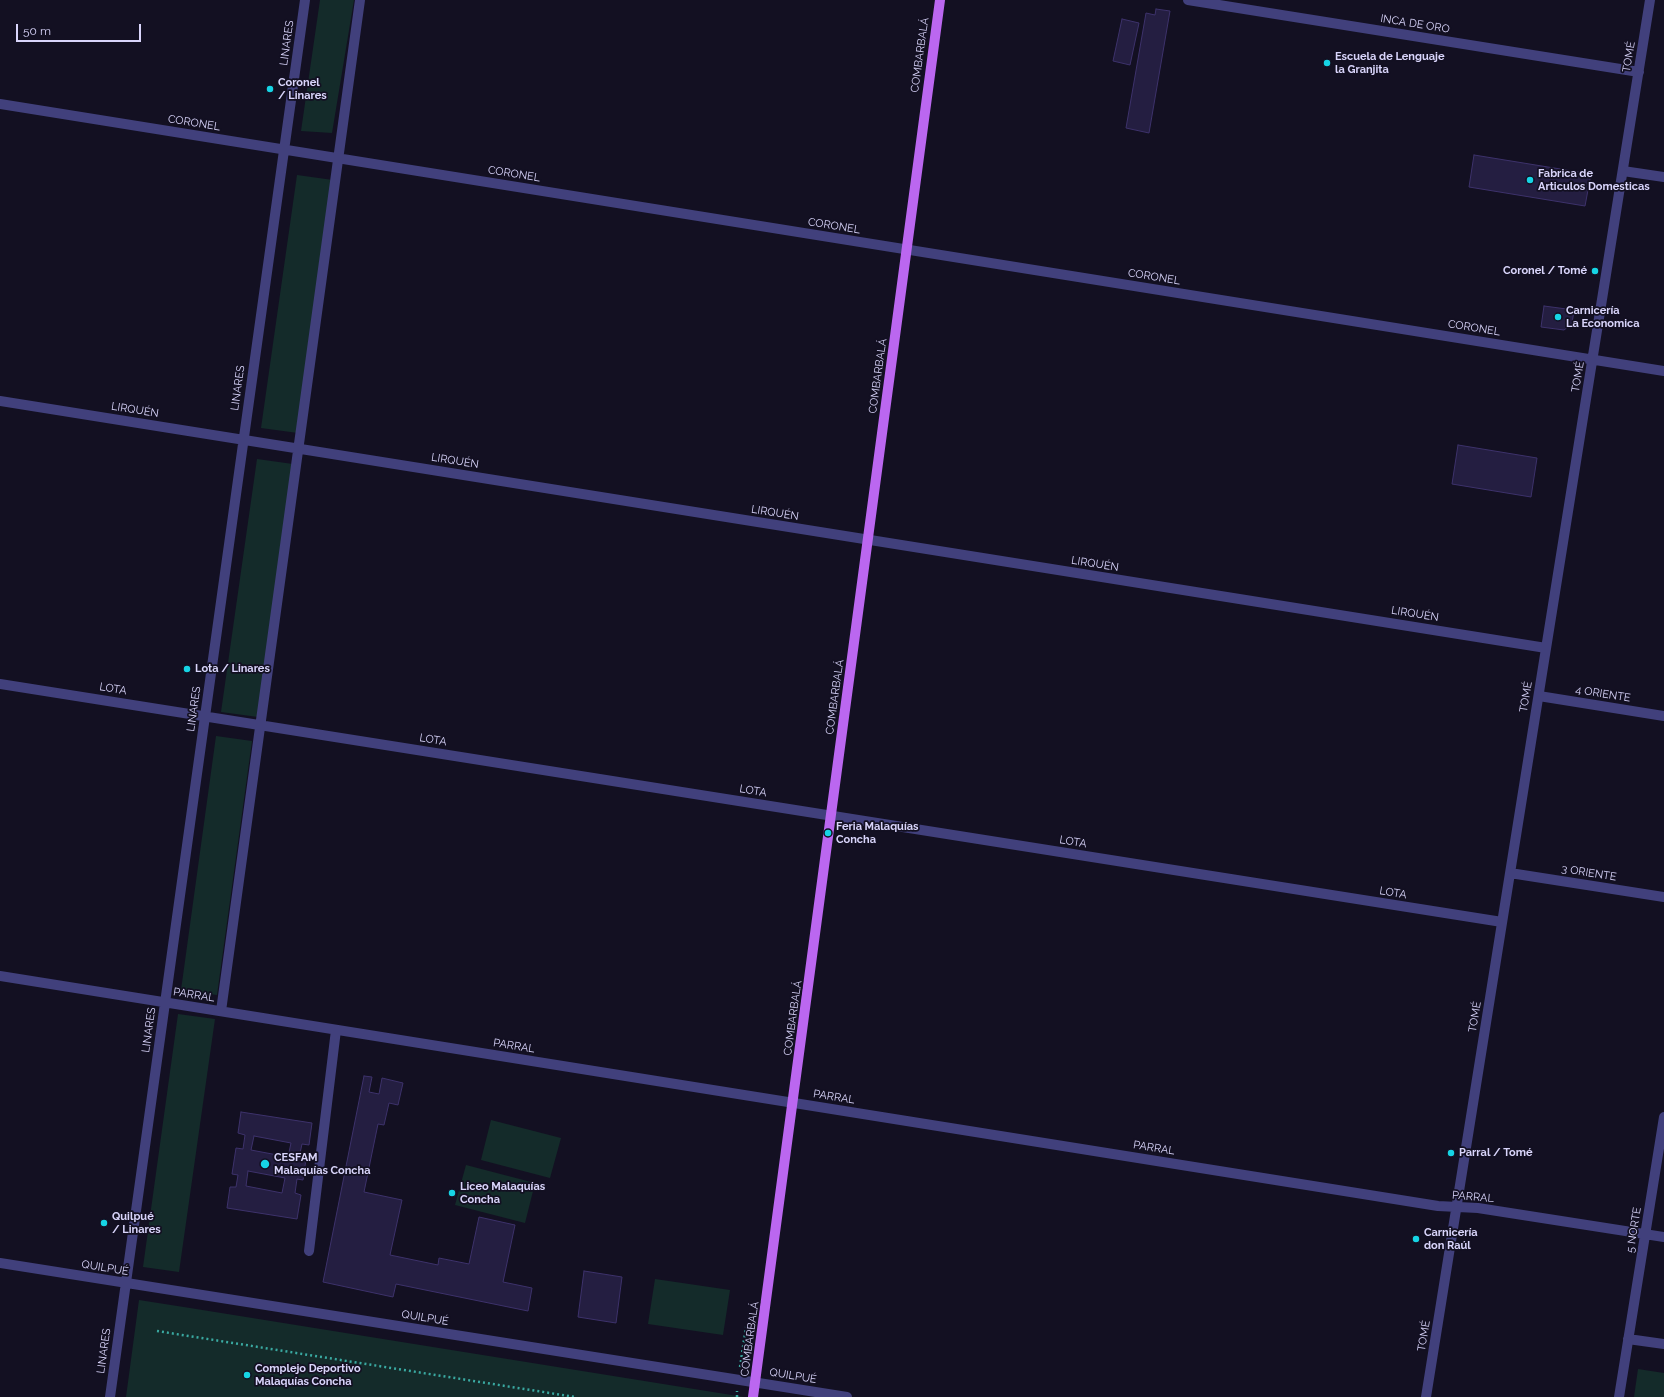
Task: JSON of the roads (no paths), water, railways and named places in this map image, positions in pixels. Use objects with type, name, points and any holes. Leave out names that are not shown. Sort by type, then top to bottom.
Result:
[{"type":"main road","name":"COMBARBALÁ","points":[[753,1397],[832,816],[940,0]]},
{"type":"street","name":"LINARES","points":[[110,1397],[305,0]]},
{"type":"street","points":[[221,1011],[360,0]]},
{"type":"street","name":"INCA DE ORO","points":[[1188,0],[1639,72]]},
{"type":"street","name":"TOMÉ","points":[[1426,1397],[1650,0]]},
{"type":"street","name":"CORONEL","points":[[0,104],[1664,371]]},
{"type":"street","points":[[1623,170],[1664,177]]},
{"type":"street","name":"LIRQUÉN","points":[[0,401],[1546,648]]},
{"type":"street","name":"LOTA","points":[[0,684],[1502,922]]},
{"type":"street","name":"4 ORIENTE","points":[[1539,696],[1664,716]]},
{"type":"street","name":"3 ORIENTE","points":[[1510,873],[1664,897]]},
{"type":"street","name":"PARRAL","points":[[0,976],[1428,1204],[1478,1208],[1664,1237]]},
{"type":"street","points":[[309,1252],[336,1030]]},
{"type":"street","name":"5 NORTE","points":[[1619,1397],[1664,1122]]},
{"type":"street","name":"QUILPUÉ","points":[[0,1264],[847,1397]]},
{"type":"street","points":[[1628,1339],[1664,1344]]},
{"type":"place","name":"Escuela de Lenguaje la Granjita","points":[[1327,63]]},
{"type":"place","name":"Coronel / Linares","points":[[270,89]]},
{"type":"place","name":"Fabrica de Articulos Domesticas","points":[[1530,180]]},
{"type":"place","name":"Coronel / Tomé","points":[[1595,271]]},
{"type":"place","name":"Carnicería La Economica","points":[[1558,317]]},
{"type":"place","name":"Lota / Linares","points":[[187,669]]},
{"type":"place","name":"Feria Malaquías Concha","points":[[828,833]]},
{"type":"place","name":"Parral / Tomé","points":[[1451,1153]]},
{"type":"place","name":"CESFAM Malaquías Concha","points":[[265,1164]]},
{"type":"place","name":"Liceo Malaquías Concha","points":[[452,1193]]},
{"type":"place","name":"Quilpué / Linares","points":[[104,1223]]},
{"type":"place","name":"Carnicería don Raúl","points":[[1416,1239]]},
{"type":"place","name":"Complejo Deportivo Malaquías Concha","points":[[247,1375]]}]
